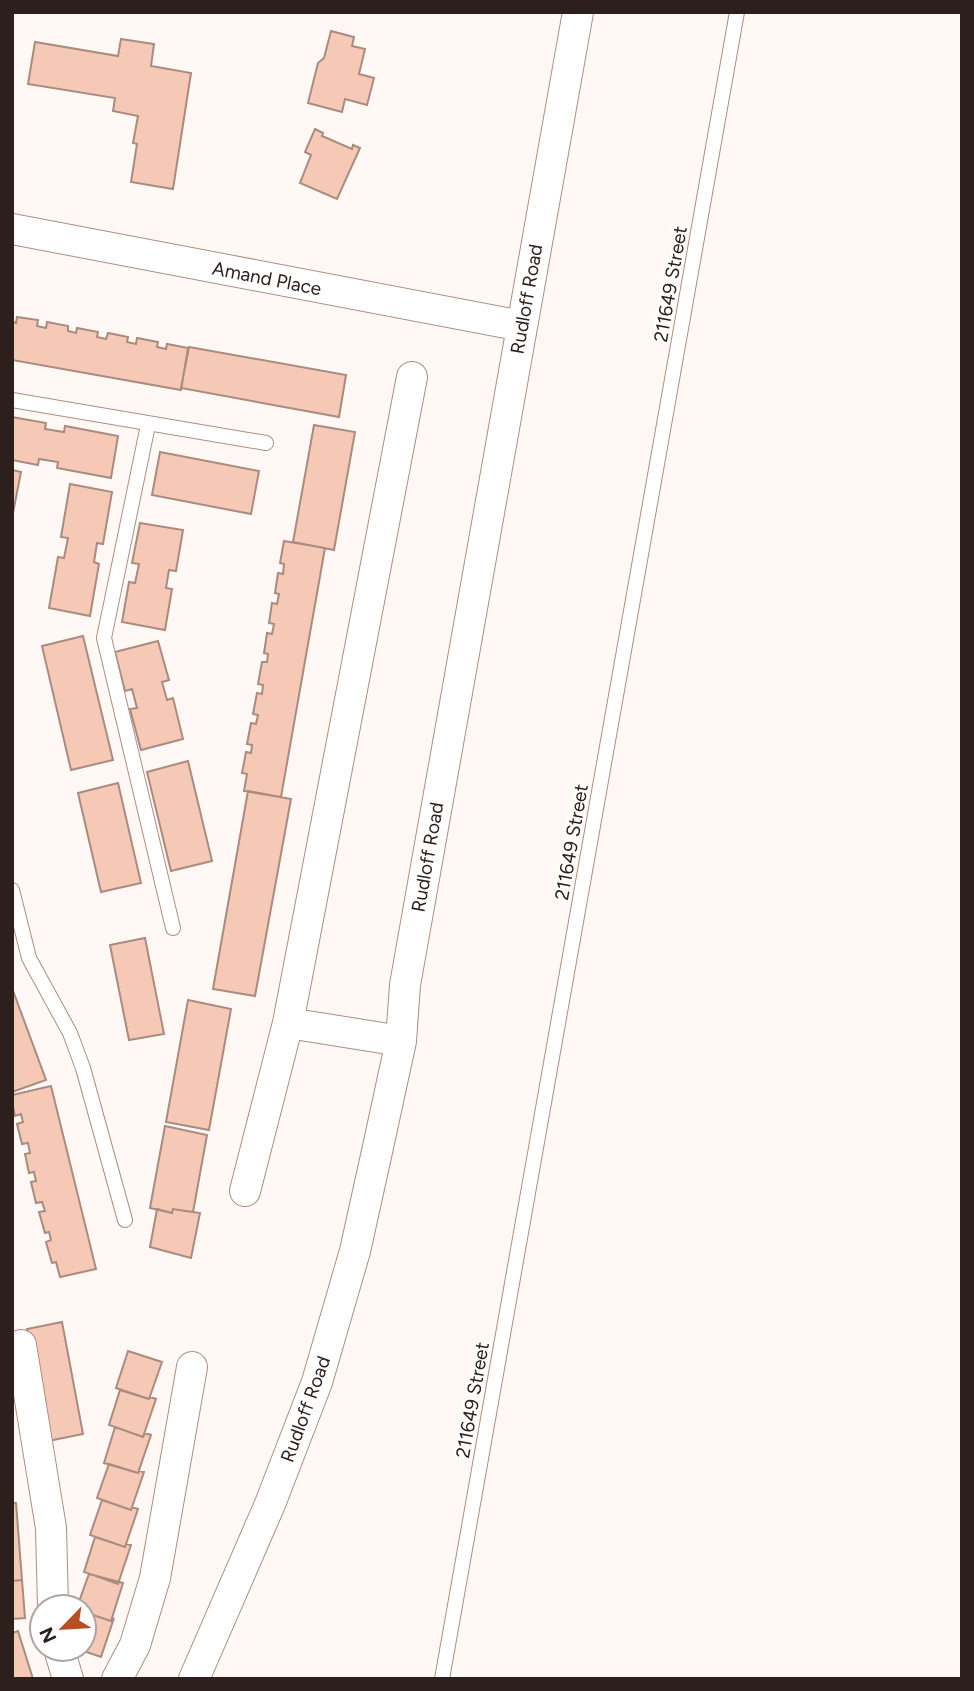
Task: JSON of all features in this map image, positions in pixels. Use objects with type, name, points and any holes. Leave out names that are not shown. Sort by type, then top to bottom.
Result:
[{"type":"street","name":"Rudloff Road","points":[[194,1679],[270,1504],[317,1381],[355,1251],[401,1041],[405,985],[578,12]]},
{"type":"street","name":"Amand Place","points":[[12,229],[522,326]]},
{"type":"street","points":[[244,1191],[288,1023],[412,377]]},
{"type":"street","points":[[288,1023],[401,1041]]},
{"type":"street","points":[[21,1345],[51,1528],[53,1593]]},
{"type":"street","points":[[117,1679],[135,1645],[155,1578],[192,1367]]},
{"type":"lane","name":"211649 Street","points":[[442,1679],[737,12]]},
{"type":"lane","points":[[12,400],[266,443]]},
{"type":"lane","points":[[148,425],[104,638],[173,928]]},
{"type":"lane","points":[[12,890],[29,958],[70,1032],[83,1068],[125,1220]]},
{"type":"building","points":[[331,31],[354,37],[352,46],[365,49],[359,74],[374,78],[367,105],[345,99],[342,112],[308,103],[318,63],[324,58]]},
{"type":"building","points":[[121,39],[154,44],[151,66],[191,73],[173,189],[131,182],[137,144],[133,143],[138,116],[113,111],[115,98],[28,84],[35,42],[118,56]]},
{"type":"building","points":[[315,129],[323,133],[322,136],[352,149],[353,145],[360,148],[337,199],[300,183],[311,155],[305,152]]},
{"type":"building","points":[[17,317],[38,320],[37,326],[46,328],[47,322],[68,326],[68,331],[76,333],[77,328],[98,332],[97,337],[106,339],[108,333],[128,337],[127,342],[136,344],[137,338],[158,342],[157,347],[166,349],[167,344],[188,348],[181,390],[12,360],[12,322],[16,323]]},
{"type":"building","points":[[189,347],[346,375],[339,417],[181,388]]},
{"type":"building","points":[[12,417],[46,423],[45,429],[64,432],[65,426],[118,436],[111,478],[57,468],[58,462],[39,459],[38,465],[12,460]]},
{"type":"building","points":[[314,425],[355,432],[334,550],[293,542]]},
{"type":"building","points":[[160,452],[259,471],[251,514],[152,495]]},
{"type":"building","points":[[12,470],[21,472],[13,513],[12,512]]},
{"type":"building","points":[[70,484],[112,492],[103,544],[97,543],[94,562],[99,564],[90,616],[49,608],[58,557],[64,558],[68,538],[61,537]]},
{"type":"building","points":[[140,523],[183,530],[176,571],[169,570],[166,588],[172,589],[165,630],[122,622],[129,582],[135,583],[139,564],[132,563]]},
{"type":"building","points":[[284,541],[325,548],[281,797],[244,791],[247,774],[242,773],[246,752],[251,753],[252,745],[247,744],[251,723],[256,724],[258,715],[253,714],[257,693],[262,694],[263,685],[258,684],[262,662],[267,662],[268,654],[264,653],[267,633],[272,634],[274,624],[269,623],[272,603],[277,604],[279,594],[275,593],[278,573],[283,574],[284,564],[280,563]]},
{"type":"building","points":[[83,636],[113,760],[71,770],[42,646]]},
{"type":"building","points":[[158,641],[169,680],[162,682],[167,700],[173,698],[183,739],[141,750],[130,709],[137,708],[132,689],[125,691],[115,652]]},
{"type":"building","points":[[188,761],[212,861],[171,871],[147,772]]},
{"type":"building","points":[[118,783],[141,883],[101,892],[78,793]]},
{"type":"building","points":[[248,791],[291,799],[255,996],[213,989]]},
{"type":"building","points":[[145,938],[164,1034],[129,1040],[110,945]]},
{"type":"building","points":[[12,988],[46,1080],[12,1092]]},
{"type":"building","points":[[188,1000],[231,1009],[209,1130],[166,1122]]},
{"type":"building","points":[[51,1086],[96,1269],[60,1277],[56,1262],[52,1263],[46,1242],[51,1240],[49,1232],[45,1233],[39,1212],[45,1211],[42,1202],[36,1203],[31,1182],[36,1181],[34,1172],[29,1173],[25,1154],[30,1153],[28,1143],[22,1144],[17,1124],[23,1122],[21,1114],[15,1116],[12,1102],[12,1095]]},
{"type":"building","points":[[165,1126],[207,1135],[193,1212],[173,1209],[172,1213],[150,1208]]},
{"type":"building","points":[[157,1209],[172,1213],[173,1209],[200,1213],[191,1258],[150,1247]]},
{"type":"building","points":[[62,1322],[83,1434],[48,1441],[27,1329]]},
{"type":"building","points":[[128,1351],[162,1362],[149,1399],[116,1388]]},
{"type":"building","points":[[120,1390],[156,1399],[143,1437],[109,1425]]},
{"type":"building","points":[[115,1427],[143,1437],[145,1433],[151,1435],[138,1473],[104,1463]]},
{"type":"building","points":[[109,1464],[138,1473],[144,1472],[131,1510],[97,1498]]},
{"type":"building","points":[[102,1500],[131,1510],[132,1507],[138,1509],[125,1547],[90,1535]]},
{"type":"building","points":[[12,1503],[16,1503],[22,1580],[12,1581]]},
{"type":"building","points":[[95,1537],[125,1547],[126,1544],[131,1545],[118,1584],[84,1572]]},
{"type":"building","points":[[89,1574],[123,1583],[111,1621],[98,1617],[98,1593],[82,1593]]},
{"type":"building","points":[[22,1580],[25,1618],[12,1619],[12,1581]]},
{"type":"building","points":[[98,1617],[111,1621],[114,1618],[101,1657],[98,1656]]},
{"type":"building","points":[[18,1631],[33,1679],[12,1679],[12,1633]]}]
